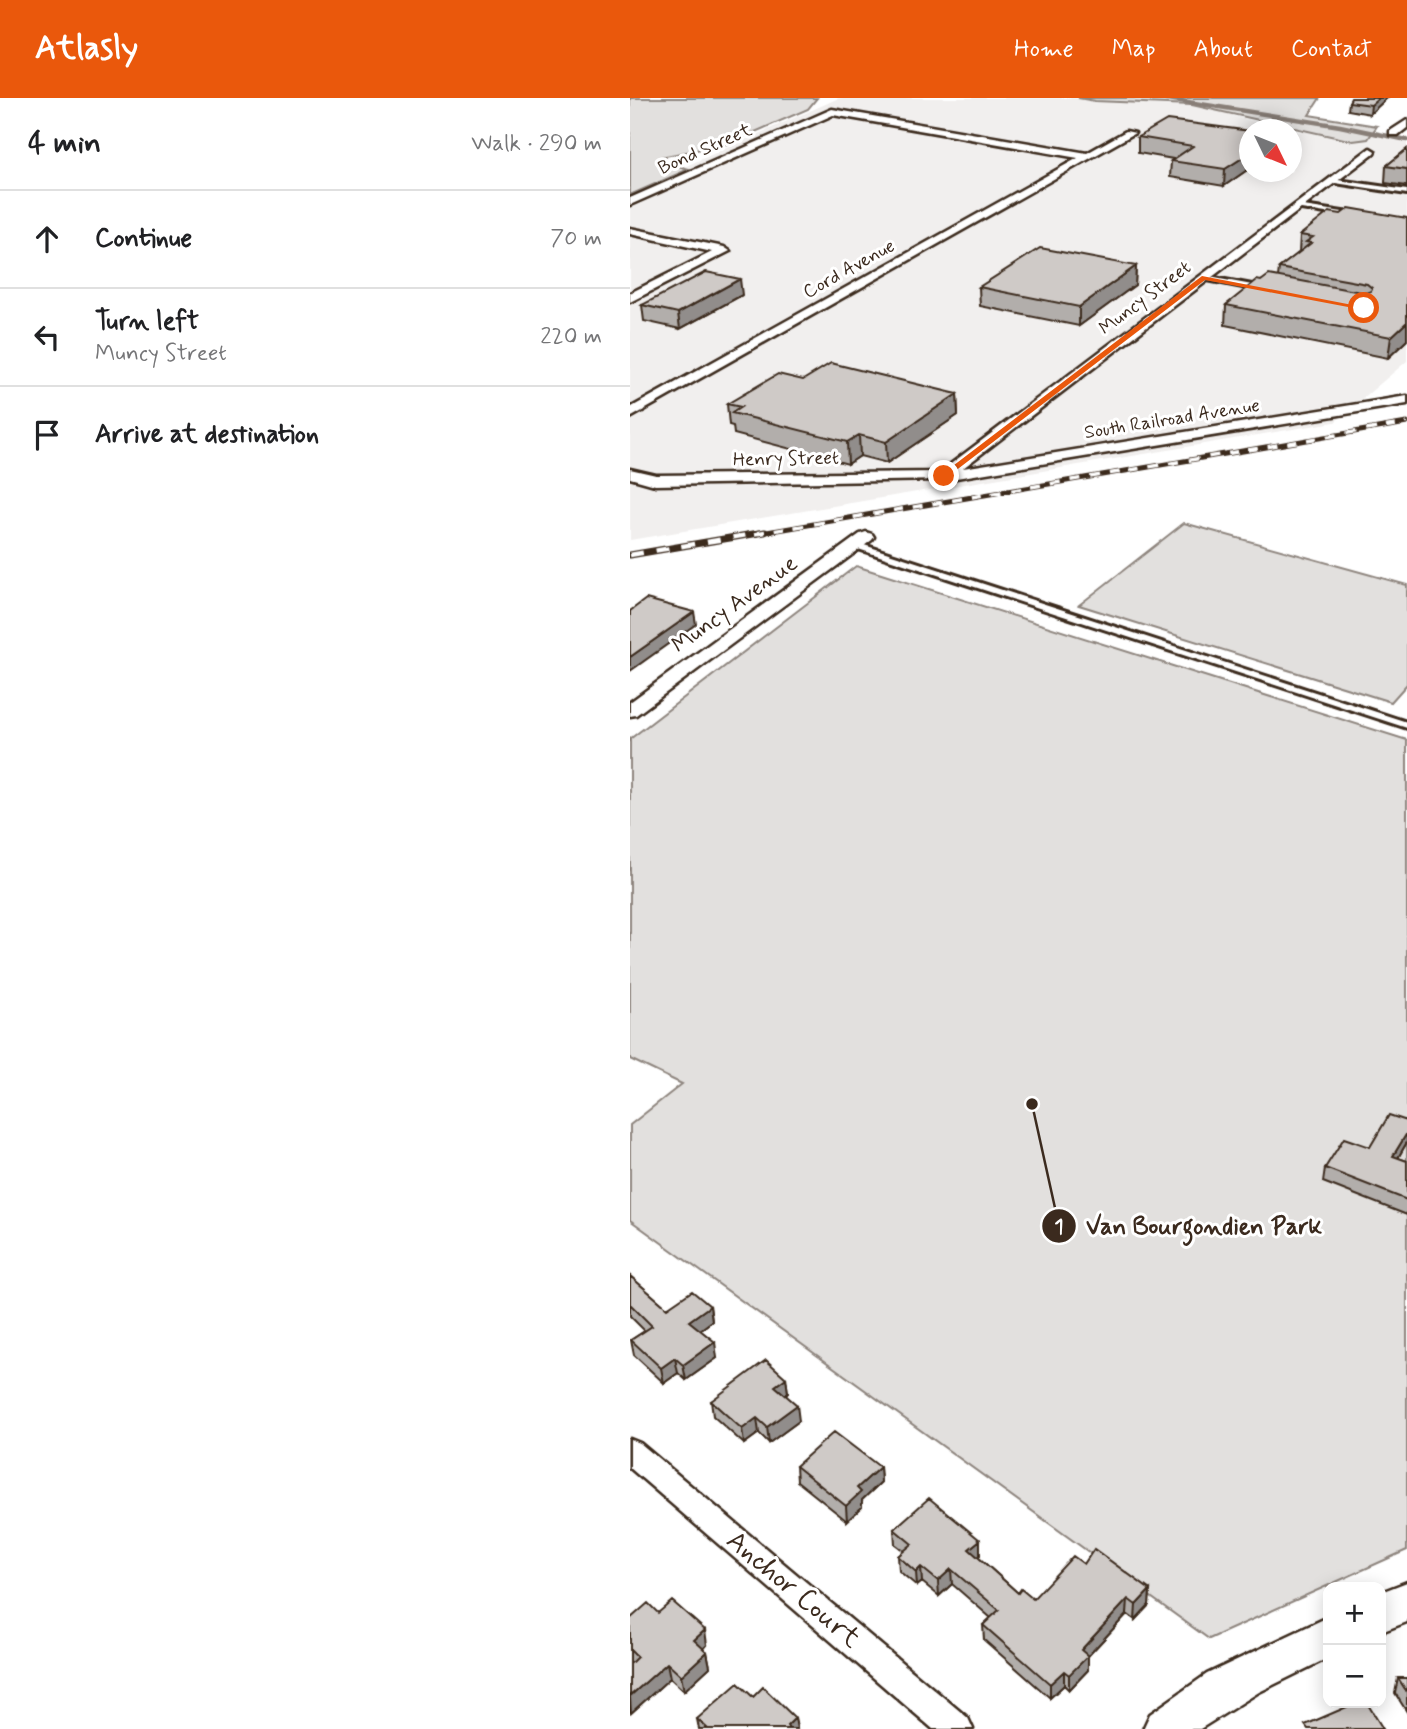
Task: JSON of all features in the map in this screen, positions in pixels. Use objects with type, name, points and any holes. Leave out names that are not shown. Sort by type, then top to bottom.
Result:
[{"type":"street","name":"Bond Street","points":[[630,202],[832,112],[1086,156]]},
{"type":"street","points":[[1394,133],[1407,123]]},
{"type":"street","name":"Cord Avenue","points":[[630,414],[1130,133]]},
{"type":"street","name":"Muncy Street","points":[[944,476],[1370,151]]},
{"type":"street","points":[[630,230],[724,251],[630,298]]},
{"type":"street","name":"South Railroad Avenue","points":[[944,476],[1407,400]]},
{"type":"street","name":"Henry Street","points":[[630,473],[655,480],[944,476]]},
{"type":"street","name":"Muncy Avenue","points":[[630,711],[861,541]]},
{"type":"street","name":"Anchor Court","points":[[630,1451],[957,1729]]},
{"type":"street","points":[[1386,1611],[1407,1601]]},
{"type":"street","points":[[1166,1729],[1189,1710],[1234,1682],[1323,1639]]},
{"type":"lane","points":[[1331,181],[1407,192]]},
{"type":"lane","points":[[1297,207],[1362,217]]},
{"type":"lane","points":[[1204,278],[1271,290]]},
{"type":"lane","points":[[861,541],[1407,725]]},
{"type":"shaded area","points":[[630,98],[817,98],[808,109],[727,144],[660,157],[660,161],[689,169],[630,195]]},
{"type":"shaded area","points":[[839,98],[1223,98],[1233,116],[1245,119],[1239,119],[1239,182],[1302,182],[1302,132],[1407,138],[1407,361],[1335,422],[630,540],[630,191]]},
{"type":"shaded area","points":[[1078,98],[1320,98],[1309,115],[1377,126],[1368,139],[1353,141],[1302,130],[1302,119],[1255,119],[1192,105]]},
{"type":"shaded area","points":[[1184,523],[1407,585],[1407,684],[1391,702],[1079,605]]},
{"type":"shaded area","points":[[856,566],[1407,740],[1407,1550],[1336,1582],[1323,1582],[1323,1588],[1209,1639],[630,1220],[630,1125],[682,1084],[630,1059],[630,739]]},
{"type":"building","points":[[1351,98],[1379,98],[1371,105],[1349,102]]},
{"type":"building","points":[[1167,120],[1239,130],[1239,160],[1225,169],[1171,161],[1193,146],[1138,137]]},
{"type":"building","points":[[1407,149],[1407,169],[1386,166]]},
{"type":"building","points":[[1349,208],[1407,218],[1407,322],[1391,337],[1226,305],[1257,280],[1261,281],[1269,275],[1366,293],[1371,291],[1372,288],[1367,284],[1279,268],[1311,243],[1306,242],[1313,237],[1300,235],[1329,212],[1341,214]]},
{"type":"building","points":[[1040,248],[1136,266],[1079,307],[979,287]]},
{"type":"building","points":[[706,272],[740,279],[678,313],[642,305]]},
{"type":"building","points":[[831,363],[957,394],[886,442],[859,435],[847,442],[732,413],[741,407],[727,404],[778,374],[803,380]]},
{"type":"building","points":[[646,599],[694,612],[630,657],[630,611]]},
{"type":"building","points":[[1389,1115],[1407,1121],[1407,1133],[1393,1156],[1407,1161],[1407,1200],[1325,1168],[1344,1138],[1370,1147]]},
{"type":"building","points":[[630,1276],[667,1308],[692,1291],[710,1306],[689,1321],[715,1342],[683,1365],[675,1358],[661,1368],[631,1340],[652,1326],[630,1304]]},
{"type":"building","points":[[766,1360],[786,1378],[775,1386],[797,1405],[767,1427],[757,1418],[742,1429],[711,1401]]},
{"type":"building","points":[[834,1432],[880,1467],[857,1488],[861,1492],[846,1506],[796,1466]]},
{"type":"building","points":[[929,1498],[980,1540],[969,1549],[1018,1593],[1021,1589],[1033,1599],[1073,1556],[1084,1564],[1094,1549],[1150,1590],[1136,1605],[1128,1599],[1081,1650],[1088,1656],[1069,1675],[1064,1671],[1050,1684],[983,1625],[999,1610],[951,1569],[938,1581],[921,1567],[916,1572],[898,1556],[912,1544],[894,1529]]},
{"type":"building","points":[[672,1601],[705,1630],[694,1640],[707,1652],[681,1676],[667,1663],[630,1696],[630,1664],[637,1657],[630,1650],[630,1619],[648,1603],[658,1613]]},
{"type":"building","points":[[1398,1678],[1407,1678],[1407,1692]]},
{"type":"building","points":[[738,1683],[753,1697],[763,1687],[795,1718],[787,1726],[789,1729],[708,1729],[697,1719]]},
{"type":"building","points":[[1344,1708],[1370,1708],[1383,1729],[1308,1729],[1305,1725]]},
{"type":"waterway","points":[[1162,98],[1340,126],[1407,140]]},
{"type":"railway","points":[[755,534],[1407,423]]},
{"type":"railway","points":[[630,555],[765,532]]},
{"type":"place","name":"Van Bourgondien Park","points":[[1032,1104]]},
{"type":"route","points":[[944,476],[1204,278],[1364,308]]}]
